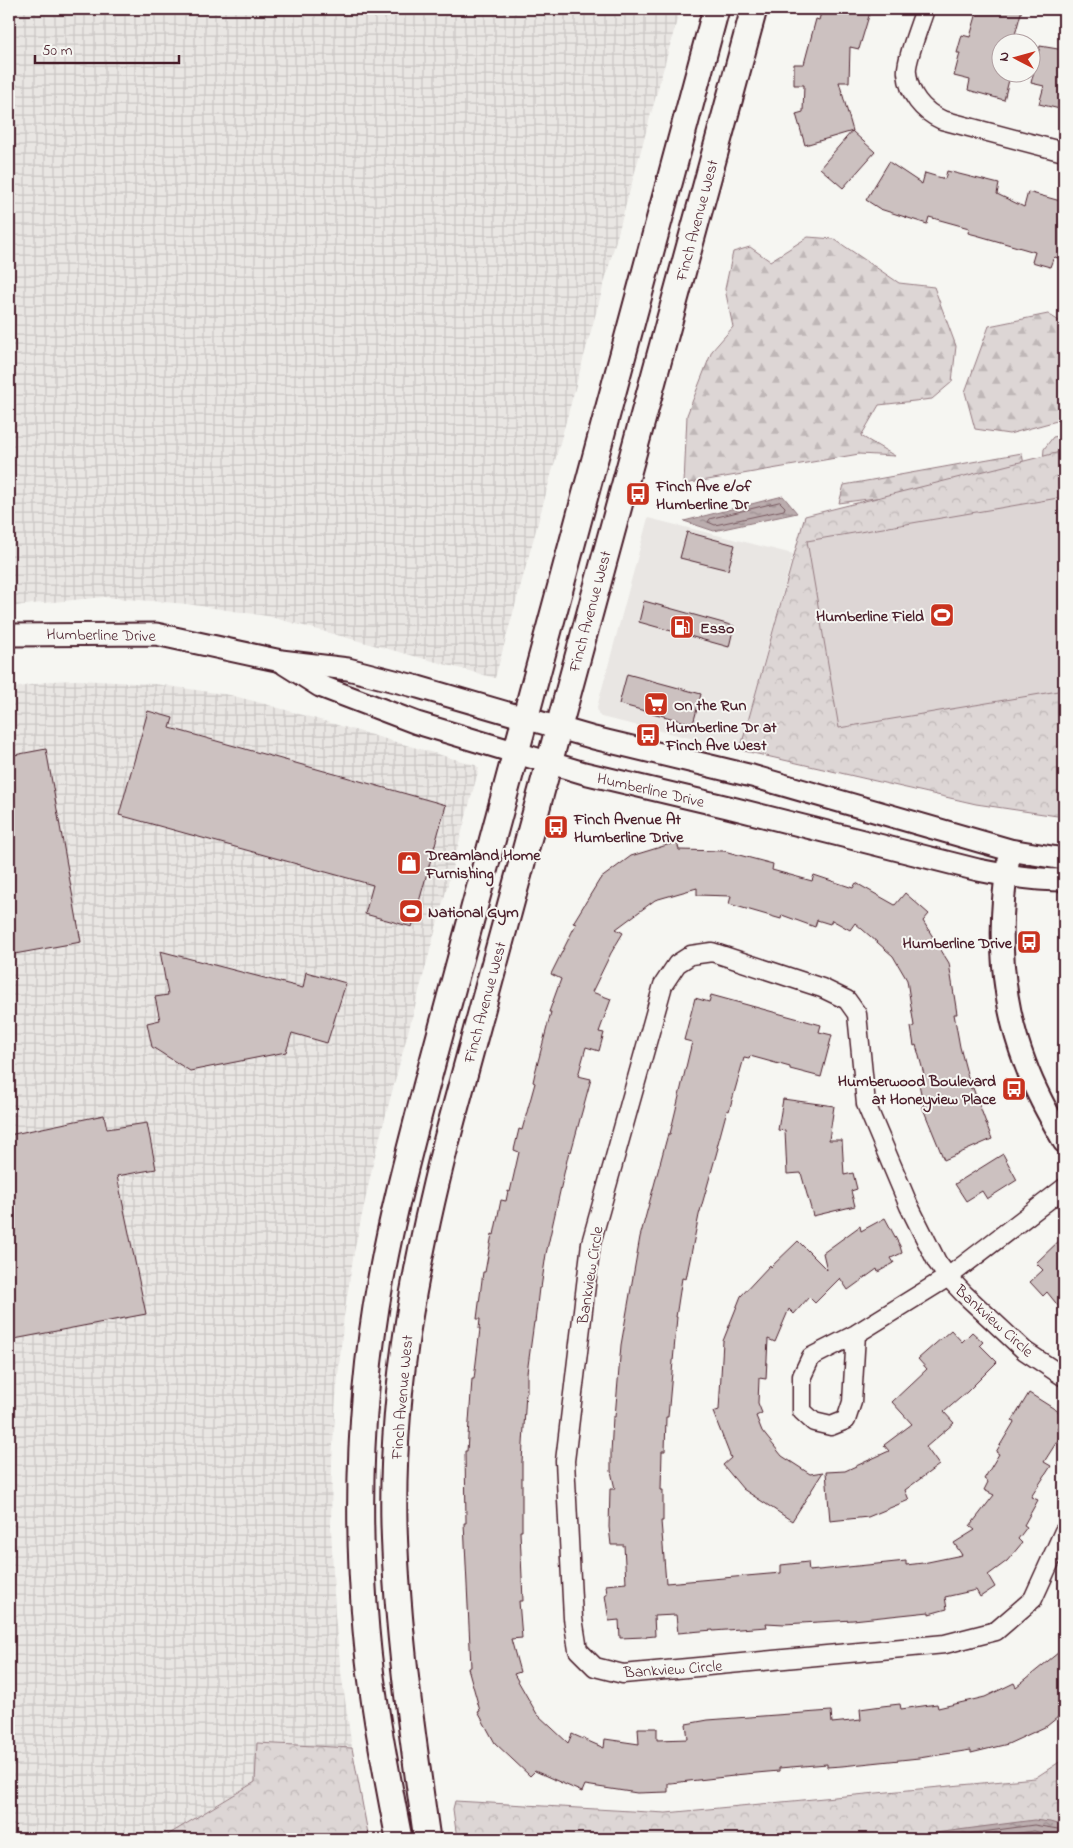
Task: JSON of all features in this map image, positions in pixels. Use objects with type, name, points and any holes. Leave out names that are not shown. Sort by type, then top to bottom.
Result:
[{"type":"main road","name":"Finch Avenue West","points":[[399,1839],[374,1698],[366,1631],[363,1581],[362,1480],[368,1379],[381,1279],[402,1180],[716,9]]},
{"type":"main road","name":"Finch Avenue West","points":[[427,1839],[410,1723],[398,1618],[396,1579],[394,1484],[403,1359],[410,1310],[433,1193],[754,9]]},
{"type":"street","points":[[925,9],[908,60],[906,73],[909,88],[926,111],[942,120],[1064,152]]},
{"type":"street","name":"Humberline Drive","points":[[9,635],[156,634],[281,661],[348,669],[594,738],[752,776],[1010,850],[1064,859]]},
{"type":"street","name":"Humberline Drive","points":[[281,661],[320,686],[417,723],[584,773],[728,806],[1006,876],[1064,880]]},
{"type":"street","points":[[1010,850],[1002,914],[1003,970],[1012,1024],[1025,1064],[1046,1111],[1064,1142]]},
{"type":"street","name":"Bankview Circle","points":[[1064,1377],[1025,1351],[964,1294],[937,1262],[909,1206],[866,1104],[858,1014],[847,1000],[822,988],[712,952],[691,955],[678,964],[663,985],[591,1243],[566,1461],[572,1618],[578,1650],[595,1667],[623,1674],[945,1644],[996,1631],[1033,1599],[1064,1531]]},
{"type":"street","points":[[856,1334],[852,1402],[846,1420],[831,1426],[814,1422],[802,1411],[802,1376],[811,1357],[856,1334],[948,1277],[1064,1188]]},
{"type":"shaded area","points":[[9,9],[680,9],[495,678],[267,616],[187,604],[104,597],[9,608]]},
{"type":"shaded area","points":[[648,518],[793,554],[740,750],[601,717],[598,714],[597,707]]},
{"type":"shaded area","points":[[77,680],[155,684],[230,695],[475,765],[479,768],[374,1159],[354,1252],[344,1316],[332,1461],[331,1527],[335,1615],[352,1748],[258,1743],[255,1782],[161,1839],[9,1839],[9,689],[51,681]]},
{"type":"green space","points":[[808,237],[834,239],[899,283],[934,287],[956,346],[952,382],[932,399],[879,405],[861,436],[895,456],[859,454],[684,484],[687,415],[712,351],[733,327],[725,289],[733,252],[750,247],[770,261]]},
{"type":"green space","points":[[1048,314],[1064,324],[1064,419],[1009,434],[975,429],[965,392],[989,326]]},
{"type":"green space","points":[[1064,435],[1064,469],[1043,461],[1044,449],[1053,437]]},
{"type":"green space","points":[[1064,451],[1064,817],[976,804],[740,750],[805,516]]},
{"type":"green space","points":[[1022,453],[1025,472],[1012,479],[839,503],[844,485]]},
{"type":"green space","name":"Humberline Field","points":[[1064,497],[1064,690],[839,728],[807,541]]},
{"type":"green space","points":[[257,1743],[352,1748],[369,1839],[161,1839],[255,1782]]},
{"type":"green space","points":[[1064,1759],[1064,1839],[457,1839],[453,1809],[455,1801],[666,1813],[1035,1778]]},
{"type":"water","points":[[783,496],[797,513],[714,531],[684,521]]},
{"type":"water","points":[[1034,1820],[1064,1826],[1064,1839],[890,1839]]},
{"type":"building","points":[[822,9],[871,9],[859,49],[850,47],[849,82],[839,82],[853,131],[805,145],[796,114],[803,112],[804,85],[794,85],[794,64],[804,64],[816,19],[819,20]]},
{"type":"building","points":[[978,9],[1022,9],[1016,32],[990,32],[990,82],[1008,82],[1004,100],[968,90],[970,80],[954,76],[962,35],[970,37]]},
{"type":"building","points":[[1040,46],[1064,50],[1064,110],[1039,104],[1044,86],[1031,83],[1040,82]]},
{"type":"building","points":[[852,131],[875,152],[843,188],[820,168]]},
{"type":"building","points":[[889,162],[922,184],[925,173],[945,179],[947,171],[999,184],[997,194],[1024,207],[1028,192],[1064,202],[1064,260],[1055,257],[1050,267],[1032,262],[1035,252],[968,233],[969,228],[929,217],[927,224],[880,209],[866,200]]},
{"type":"building","points":[[687,532],[735,545],[728,570],[680,558]]},
{"type":"building","points":[[644,601],[734,626],[729,647],[639,622]]},
{"type":"building","points":[[627,674],[701,694],[693,724],[619,704]]},
{"type":"building","points":[[148,711],[173,718],[170,728],[446,805],[412,927],[365,914],[373,885],[119,815]]},
{"type":"building","points":[[46,749],[81,942],[9,955],[9,756]]},
{"type":"building","points":[[677,842],[679,850],[724,851],[773,864],[772,870],[812,881],[814,875],[853,888],[856,883],[895,905],[905,893],[929,914],[923,921],[949,963],[957,1014],[954,1014],[960,1047],[971,1089],[973,1088],[992,1139],[944,1160],[922,1106],[924,1106],[918,1080],[925,1078],[916,1045],[914,1046],[911,1027],[914,1026],[907,980],[893,956],[855,923],[850,930],[832,920],[830,924],[817,920],[815,927],[782,915],[781,919],[729,904],[731,896],[697,895],[697,888],[655,900],[616,929],[623,933],[592,992],[611,999],[599,1032],[604,1033],[599,1051],[586,1047],[578,1076],[591,1079],[571,1152],[569,1151],[546,1254],[541,1288],[539,1288],[527,1373],[522,1462],[522,1531],[520,1531],[523,1601],[519,1601],[522,1638],[511,1639],[520,1672],[514,1674],[537,1714],[568,1743],[572,1734],[604,1748],[605,1739],[639,1744],[638,1728],[657,1728],[657,1740],[688,1739],[686,1724],[708,1720],[831,1711],[832,1723],[861,1720],[860,1709],[900,1704],[901,1709],[937,1704],[938,1708],[985,1697],[1014,1683],[1016,1687],[1064,1648],[1064,1712],[1047,1726],[1008,1744],[971,1753],[971,1750],[919,1758],[842,1766],[827,1767],[827,1764],[779,1768],[779,1771],[668,1783],[668,1792],[637,1793],[585,1785],[582,1792],[535,1771],[530,1776],[495,1743],[478,1712],[480,1711],[468,1668],[471,1667],[464,1523],[466,1523],[465,1451],[467,1451],[472,1379],[474,1379],[480,1329],[480,1319],[477,1319],[483,1272],[485,1272],[492,1234],[494,1235],[501,1200],[506,1201],[508,1191],[510,1192],[519,1152],[514,1150],[519,1129],[522,1130],[535,1083],[533,1082],[551,1012],[549,1012],[561,979],[551,974],[576,924],[573,923],[600,879],[631,856]]},
{"type":"building","points":[[160,951],[303,988],[306,972],[346,983],[327,1043],[292,1033],[286,1052],[190,1071],[152,1047],[147,1023],[160,1020],[155,997],[168,995]]},
{"type":"building","points":[[711,995],[821,1025],[819,1032],[832,1035],[821,1077],[750,1056],[749,1059],[744,1058],[729,1111],[727,1110],[699,1215],[686,1279],[682,1278],[676,1317],[668,1417],[666,1417],[665,1451],[662,1451],[661,1490],[663,1490],[663,1521],[661,1521],[666,1583],[781,1573],[781,1565],[808,1562],[809,1571],[906,1561],[906,1565],[962,1555],[954,1543],[975,1530],[970,1526],[994,1495],[984,1490],[988,1482],[984,1479],[999,1454],[996,1452],[1014,1422],[1012,1421],[1029,1393],[1064,1415],[1064,1420],[1058,1429],[1063,1432],[1044,1462],[1051,1466],[1031,1497],[1038,1500],[1024,1525],[1027,1527],[1018,1539],[1022,1543],[1007,1561],[988,1575],[995,1587],[980,1597],[976,1590],[945,1597],[947,1609],[929,1614],[929,1612],[853,1620],[784,1624],[766,1623],[767,1627],[713,1631],[678,1633],[676,1615],[654,1616],[655,1636],[645,1637],[620,1638],[619,1620],[609,1621],[605,1595],[607,1595],[606,1585],[626,1583],[624,1545],[611,1545],[609,1527],[610,1489],[615,1489],[611,1471],[611,1453],[621,1345],[640,1237],[668,1134],[670,1134],[692,1042],[684,1040],[695,998],[709,1002]]},
{"type":"building","points":[[783,1099],[834,1106],[829,1140],[842,1140],[844,1175],[853,1173],[857,1189],[851,1191],[855,1206],[813,1216],[801,1173],[787,1174],[785,1131],[778,1130]]},
{"type":"building","points":[[104,1115],[107,1129],[147,1123],[156,1169],[117,1176],[146,1314],[9,1340],[9,1135]]},
{"type":"building","points":[[1003,1154],[1017,1180],[987,1199],[982,1191],[966,1201],[955,1184]]},
{"type":"building","points":[[885,1218],[902,1253],[891,1258],[894,1263],[878,1272],[877,1269],[848,1290],[840,1278],[815,1303],[809,1297],[794,1314],[789,1309],[775,1342],[768,1339],[766,1379],[759,1378],[758,1403],[762,1413],[756,1416],[762,1431],[782,1456],[810,1474],[823,1472],[792,1521],[743,1489],[723,1465],[731,1458],[713,1412],[719,1410],[723,1341],[741,1296],[770,1265],[771,1267],[798,1241],[827,1270],[823,1253],[860,1226],[861,1231]]},
{"type":"building","points":[[1064,1236],[1064,1313],[1047,1292],[1043,1296],[1030,1282],[1043,1270],[1036,1263]]},
{"type":"building","points":[[951,1330],[962,1342],[972,1332],[983,1342],[980,1345],[997,1362],[944,1412],[954,1423],[926,1447],[939,1465],[905,1490],[909,1500],[868,1517],[830,1521],[826,1472],[845,1471],[889,1451],[884,1445],[912,1424],[892,1402],[927,1369],[918,1359]]},
{"type":"place","name":"Finch Ave e/of Humberline Dr","points":[[638,494]]},
{"type":"place","name":"Humberline Field","points":[[942,615]]},
{"type":"place","name":"Esso","points":[[682,627]]},
{"type":"place","name":"On the Run","points":[[656,704]]},
{"type":"place","name":"Humberline Dr at Finch Ave West","points":[[648,735]]},
{"type":"place","name":"Finch Avenue At Humberline Drive","points":[[556,827]]},
{"type":"place","name":"Dreamland Home Furnishing","points":[[409,863]]},
{"type":"place","name":"National Gym","points":[[411,911]]},
{"type":"place","name":"Humberline Drive","points":[[1029,942]]},
{"type":"place","name":"Humberwood Boulevard at Honeyview Place","points":[[1014,1089]]}]
